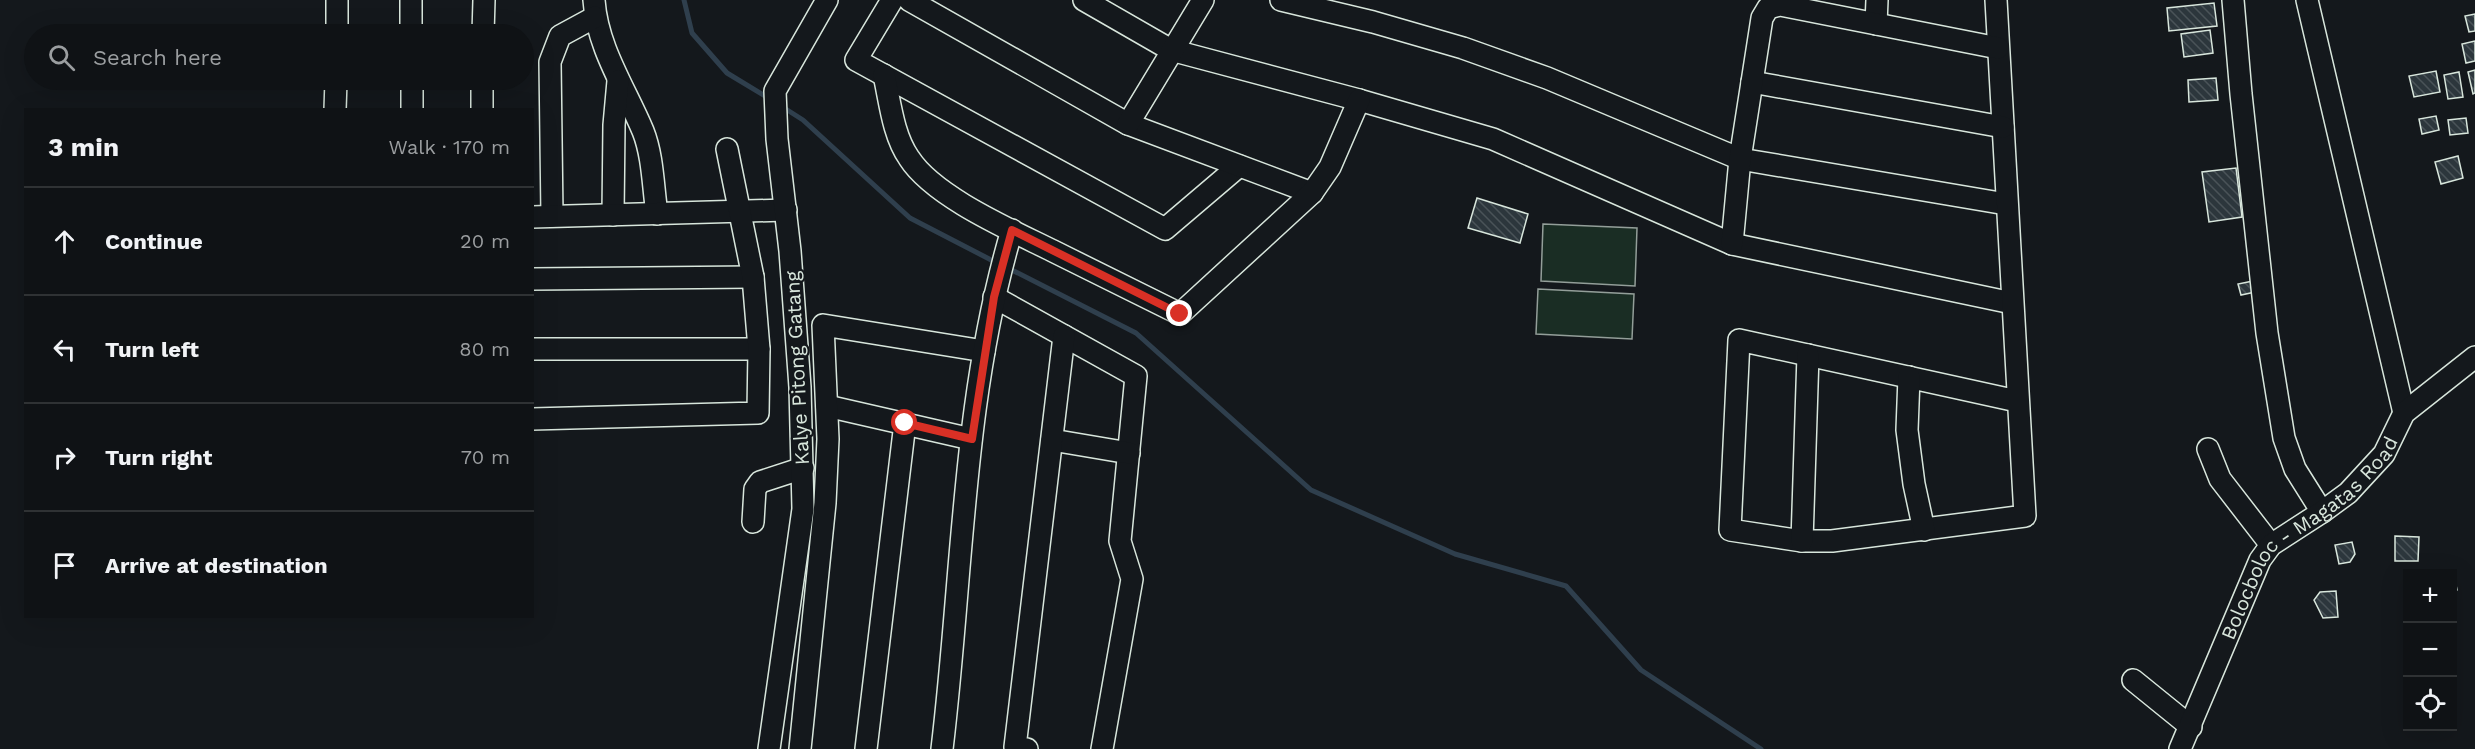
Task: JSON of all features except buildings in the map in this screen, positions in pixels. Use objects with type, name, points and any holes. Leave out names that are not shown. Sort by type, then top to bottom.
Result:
[{"type":"street","points":[[337,0],[337,24]]},
{"type":"street","points":[[411,0],[411,24]]},
{"type":"street","points":[[483,24],[484,0]]},
{"type":"street","name":"Kalye Pitong Gatang","points":[[769,749],[803,509],[800,387],[775,91],[827,0]]},
{"type":"street","points":[[892,0],[856,60],[1165,230],[1239,166]]},
{"type":"street","points":[[909,0],[1128,124],[1312,193]]},
{"type":"street","points":[[1084,0],[1171,50],[1359,100],[1492,140],[1732,244],[2012,303]]},
{"type":"street","points":[[1128,124],[1203,0]]},
{"type":"street","points":[[1281,0],[1373,22],[1463,48],[1547,78],[1740,159],[2006,204]]},
{"type":"street","points":[[1876,24],[1877,0]]},
{"type":"street","points":[[1995,0],[2025,516],[1852,539],[1802,541],[1730,530],[1738,339],[2017,401]]},
{"type":"street","points":[[2233,0],[2267,333],[2284,438],[2295,469],[2322,512]]},
{"type":"street","points":[[2307,0],[2404,413]]},
{"type":"street","points":[[1732,244],[1740,159],[1762,18],[1768,8],[1780,5],[1998,48]]},
{"type":"street","points":[[657,213],[649,154],[643,132],[618,81],[594,9],[560,36],[550,62],[542,217],[786,210]]},
{"type":"street","points":[[884,75],[898,134],[908,157],[922,175],[938,189],[1009,240],[1180,314],[1312,193],[1330,167],[1345,137],[1359,100]]},
{"type":"street","points":[[613,215],[614,124],[618,81]]},
{"type":"street","points":[[1752,82],[2003,127]]},
{"type":"street","points":[[335,108],[336,90]]},
{"type":"street","points":[[412,90],[412,108]]},
{"type":"street","points":[[482,90],[482,108]]},
{"type":"street","points":[[534,419],[758,413],[759,349],[753,277],[728,149]]},
{"type":"street","points":[[942,749],[972,439],[994,297],[1009,240]]},
{"type":"street","points":[[534,279],[753,277]]},
{"type":"street","points":[[994,297],[1136,376],[1120,541],[1132,579],[1102,749]]},
{"type":"street","points":[[800,749],[825,503],[827,406],[823,325],[984,351]]},
{"type":"street","points":[[1027,749],[1015,747],[1064,336]]},
{"type":"street","points":[[534,349],[759,349]]},
{"type":"street","points":[[1802,541],[1808,355]]},
{"type":"street","name":"Bolocboloc - Magatas Road","points":[[2180,749],[2260,560],[2271,544],[2348,493],[2384,454],[2404,413],[2475,357]]},
{"type":"street","points":[[1909,377],[1907,430],[1914,484],[1924,530]]},
{"type":"street","points":[[827,406],[972,439]]},
{"type":"street","points":[[866,749],[905,423]]},
{"type":"street","points":[[1052,440],[1129,453]]},
{"type":"street","points":[[2208,449],[2220,478],[2271,544]]},
{"type":"street","points":[[753,522],[755,489],[760,482],[803,468]]},
{"type":"street","points":[[2133,680],[2191,727]]},
{"type":"green space","points":[[1543,224],[1637,228],[1635,286],[1541,281]]},
{"type":"green space","points":[[1538,289],[1634,294],[1632,339],[1536,334]]},
{"type":"waterway","points":[[684,0],[692,33],[727,73],[770,99]]},
{"type":"waterway","points":[[781,106],[803,120],[910,218],[997,263]]},
{"type":"waterway","points":[[1008,268],[1136,333],[1311,490],[1455,554],[1566,586],[1641,670],[1761,749]]},
{"type":"route","points":[[905,423],[972,439],[994,297],[1012,230],[1180,314]]}]
